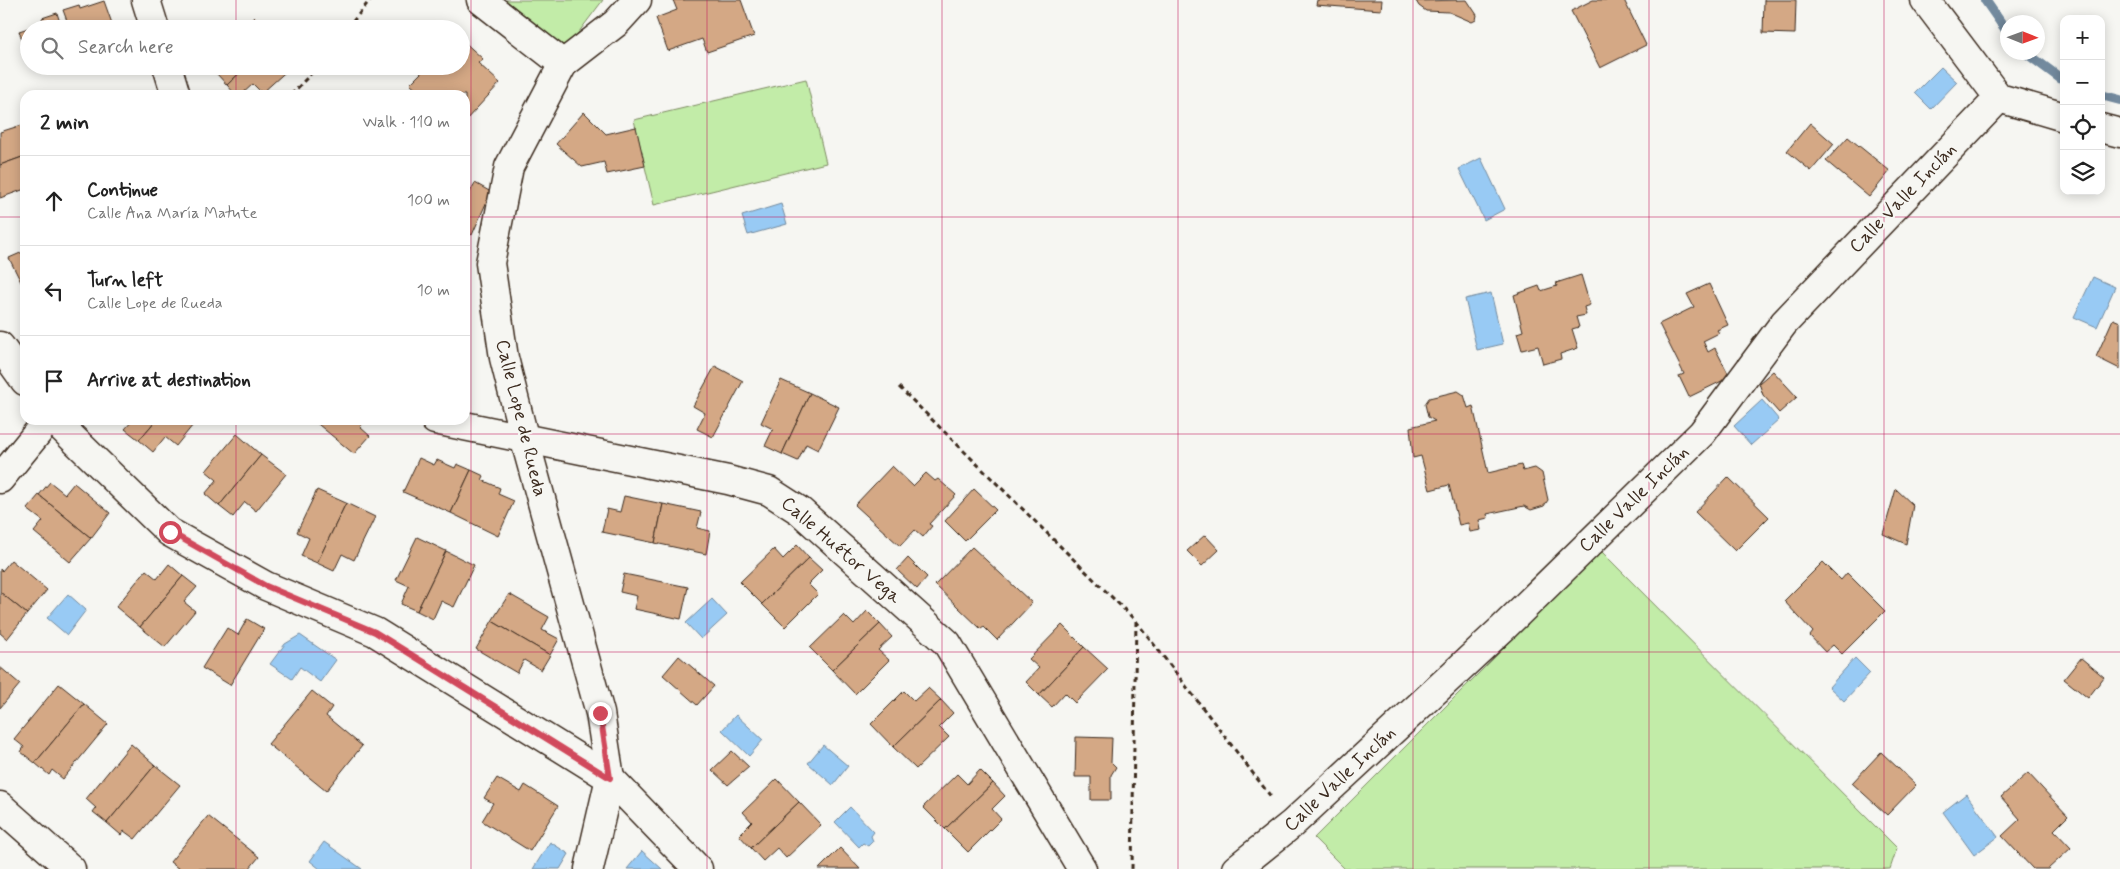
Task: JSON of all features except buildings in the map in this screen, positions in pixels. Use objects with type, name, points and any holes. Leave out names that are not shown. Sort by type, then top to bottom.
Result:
[{"type":"street","points":[[146,0],[152,20]]},
{"type":"street","points":[[481,0],[563,64],[616,23],[638,0]]},
{"type":"street","points":[[1925,0],[1999,98],[2060,116]]},
{"type":"street","name":"Calle Lope de Rueda","points":[[563,64],[509,167],[490,264],[504,358],[600,713],[610,778]]},
{"type":"street","points":[[170,75],[174,90]]},
{"type":"street","name":"Calle Valle Inclán","points":[[1236,869],[1292,824],[1503,628],[1702,433],[1784,323],[1999,98]]},
{"type":"street","points":[[2105,129],[2120,133]]},
{"type":"street","points":[[0,346],[20,374]]},
{"type":"street","points":[[0,479],[44,425]]},
{"type":"street","points":[[59,425],[170,532],[266,586],[375,632],[610,778],[698,869]]},
{"type":"street","name":"Calle Huétor Vega","points":[[463,425],[524,436],[769,491],[800,511],[947,643],[1082,869]]},
{"type":"street","points":[[589,869],[610,778]]},
{"type":"street","points":[[0,806],[60,865]]},
{"type":"path","points":[[354,20],[370,0]]},
{"type":"path","points":[[296,90],[310,75]]},
{"type":"path","points":[[900,388],[1136,621],[1292,824]]},
{"type":"path","points":[[1132,869],[1136,621]]},
{"type":"green space","points":[[506,0],[603,0],[566,49]]},
{"type":"green space","points":[[806,79],[826,163],[654,205],[634,120]]},
{"type":"green space","points":[[1601,551],[1897,848],[1890,869],[1345,869],[1314,838]]},
{"type":"water","points":[[1941,67],[1957,82],[1931,109],[1915,93]]},
{"type":"water","points":[[1481,158],[1505,209],[1484,220],[1459,169]]},
{"type":"water","points":[[781,204],[787,224],[748,235],[742,216]]},
{"type":"water","points":[[2093,277],[2115,287],[2097,327],[2074,317]]},
{"type":"water","points":[[1491,293],[1503,344],[1477,350],[1465,299]]},
{"type":"water","points":[[1762,400],[1779,420],[1751,445],[1734,426]]},
{"type":"water","points":[[68,594],[86,610],[67,635],[47,618]]},
{"type":"water","points":[[712,599],[727,615],[701,639],[686,623]]},
{"type":"water","points":[[300,635],[336,660],[320,682],[300,667],[292,679],[270,664],[285,644]]},
{"type":"water","points":[[1855,658],[1870,673],[1844,701],[1829,687]]},
{"type":"water","points":[[736,715],[763,740],[749,756],[722,730]]},
{"type":"water","points":[[823,745],[848,766],[833,785],[808,763]]},
{"type":"water","points":[[1966,794],[1998,837],[1974,855],[1943,812]]},
{"type":"water","points":[[850,807],[874,832],[871,836],[873,841],[868,846],[863,843],[859,847],[835,822]]},
{"type":"water","points":[[324,842],[362,869],[320,869],[310,861]]},
{"type":"water","points":[[550,842],[569,854],[560,869],[533,869]]},
{"type":"water","points":[[642,851],[662,869],[627,869]]},
{"type":"waterway","points":[[1985,0],[2000,22]]},
{"type":"waterway","points":[[2036,60],[2060,78]]},
{"type":"waterway","points":[[2105,96],[2120,100]]},
{"type":"route","points":[[170,532],[266,586],[375,632],[610,778],[600,713]]}]
